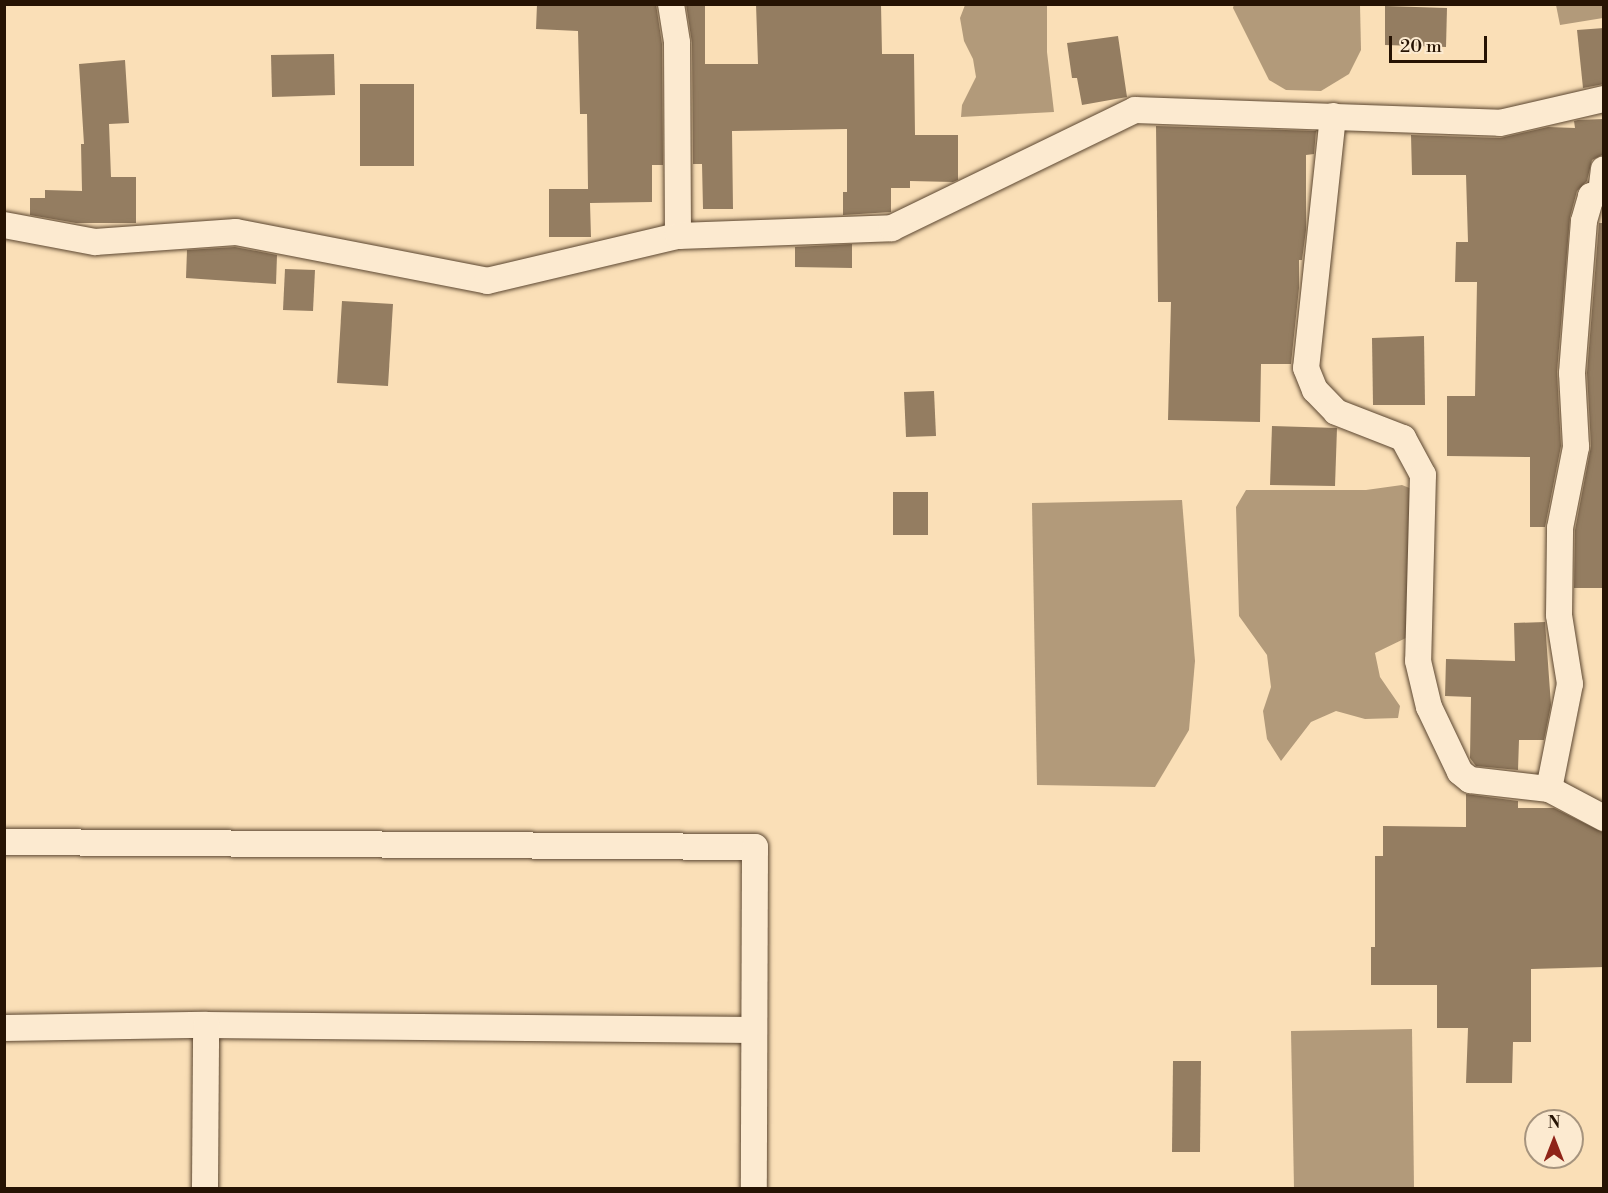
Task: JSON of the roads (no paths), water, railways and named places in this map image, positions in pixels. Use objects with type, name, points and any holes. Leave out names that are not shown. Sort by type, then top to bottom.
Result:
[{"type":"street","points":[[671,4],[676,43],[678,236]]},
{"type":"street","points":[[4,225],[95,242],[236,232],[488,280],[678,236],[892,228],[1135,110],[1500,123],[1604,99]]},
{"type":"street","points":[[1333,116],[1305,368],[1315,390],[1336,412],[1403,438],[1423,475],[1419,661],[1429,707],[1460,772],[1470,780],[1549,789],[1604,818]]},
{"type":"street","points":[[1549,789],[1570,684],[1559,615],[1560,528],[1576,447],[1572,373],[1584,221],[1592,196],[1600,193],[1604,169]]},
{"type":"street","points":[[4,842],[755,847],[754,1188]]},
{"type":"street","points":[[4,1028],[206,1025],[754,1030]]},
{"type":"street","points":[[205,1188],[206,1025]]}]
